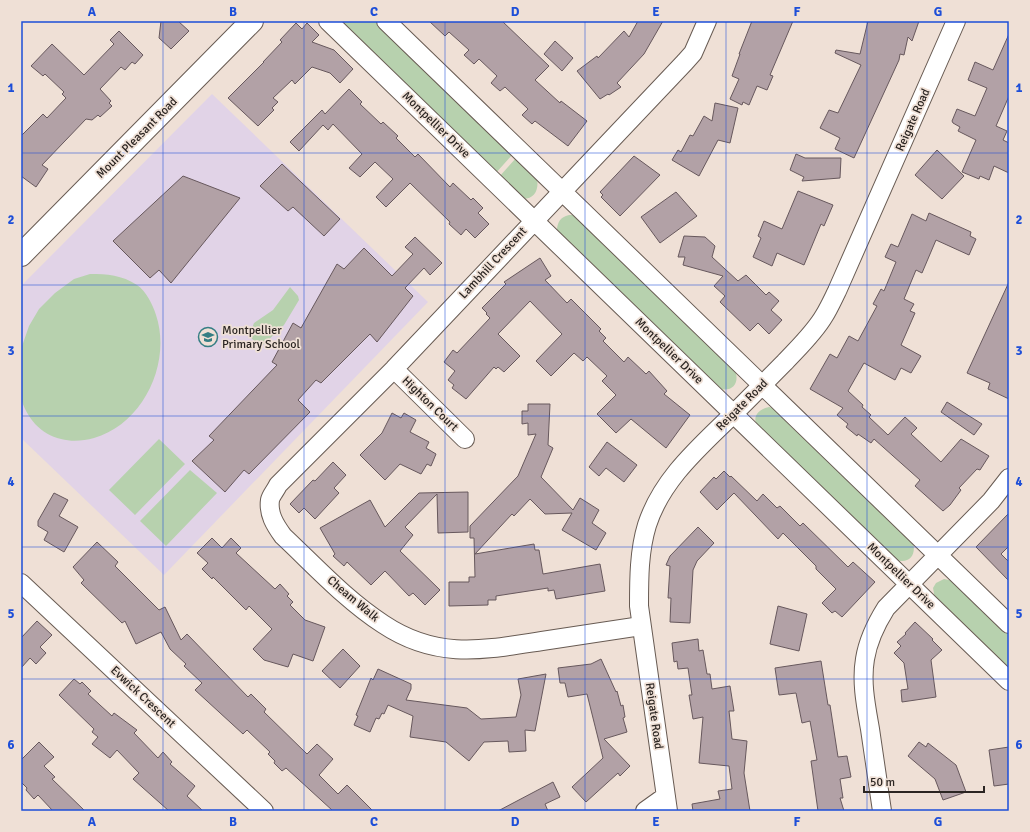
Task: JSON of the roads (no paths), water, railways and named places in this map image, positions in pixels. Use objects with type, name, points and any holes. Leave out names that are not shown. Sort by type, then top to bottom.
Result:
[{"type":"street","name":"Mount Pleasant Road","points":[[21,254],[252,21]]},
{"type":"street","name":"Montpellier Drive","points":[[328,21],[1009,681]]},
{"type":"street","points":[[386,21],[1009,624]]},
{"type":"street","name":"Lambhill Crescent","points":[[270,498],[278,485],[394,369],[693,53],[707,21]]},
{"type":"street","name":"Reigate Road","points":[[667,804],[638,606],[642,551],[647,525],[656,504],[668,483],[685,461],[734,414],[811,335],[825,315],[956,21]]},
{"type":"street","name":"Highton Court","points":[[394,369],[465,439]]},
{"type":"street","points":[[882,811],[865,698],[864,660],[869,640],[886,608],[991,502],[1009,478]]},
{"type":"street","name":"Cheam Walk","points":[[270,498],[270,512],[275,525],[283,536],[369,614],[385,625],[421,643],[441,648],[483,649],[641,626]]},
{"type":"street","name":"Evwick Crescent","points":[[21,583],[264,811]]},
{"type":"street","points":[[645,811],[667,804]]},
{"type":"place","name":"Montpellier Primary School","points":[[208,337]]}]
